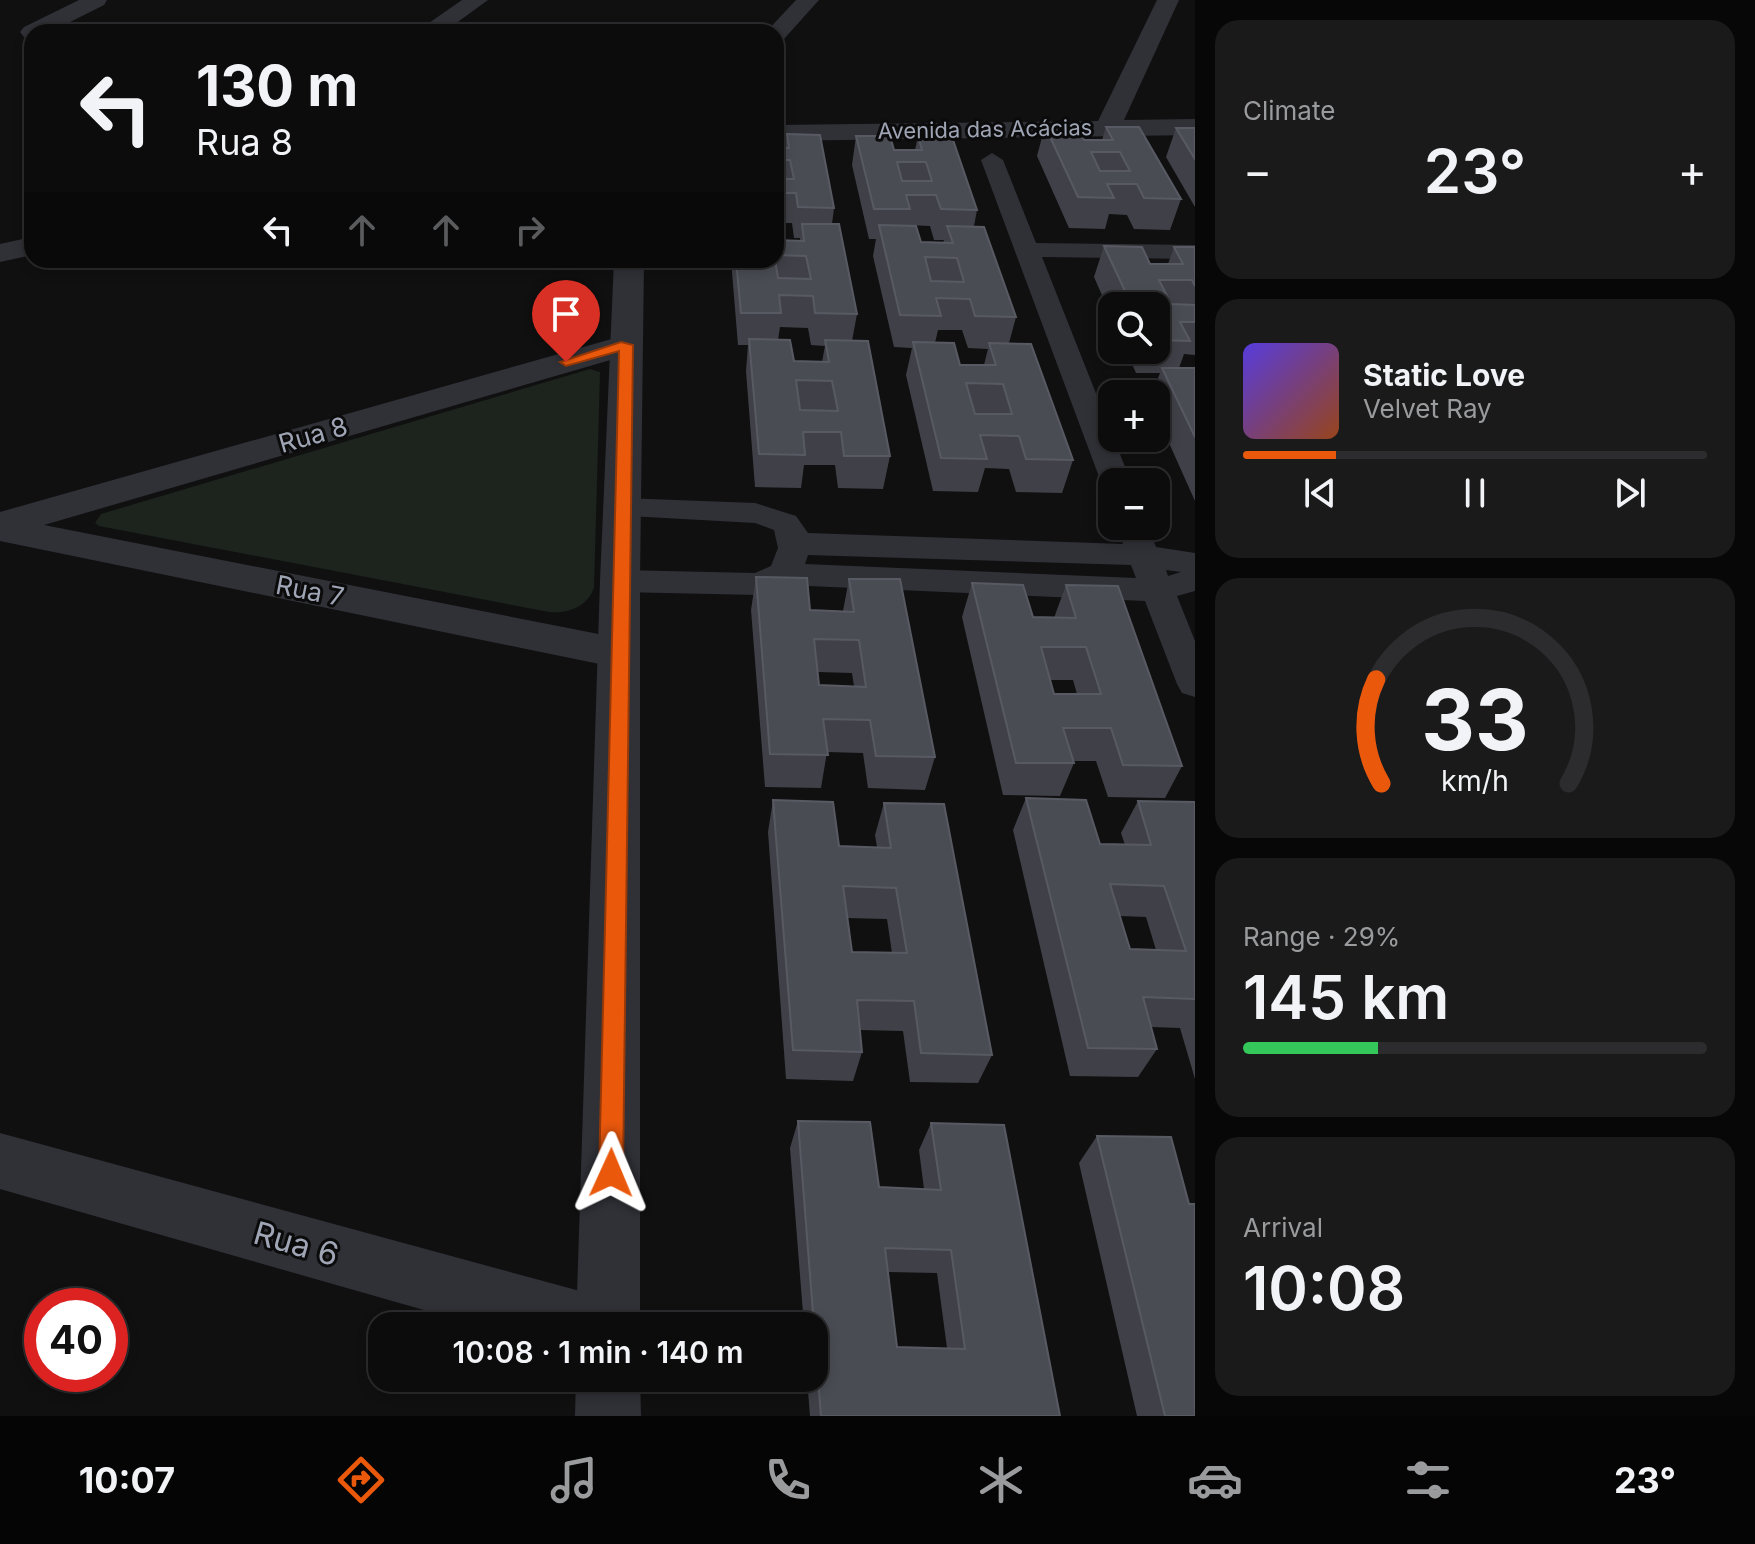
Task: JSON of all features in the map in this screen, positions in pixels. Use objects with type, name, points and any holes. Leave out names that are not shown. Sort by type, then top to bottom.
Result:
[{"type":"street","points":[[49,24],[96,0]]},
{"type":"street","points":[[440,24],[477,0]]},
{"type":"street","points":[[784,26],[808,0]]},
{"type":"street","points":[[1108,127],[1168,0]]},
{"type":"street","name":"Avenida das Acácias","points":[[784,133],[1195,127]]},
{"type":"street","points":[[0,253],[24,248]]},
{"type":"street","points":[[608,1312],[620,581],[629,268]]},
{"type":"street","name":"Rua 8","points":[[0,527],[626,345]]},
{"type":"street","name":"Rua 7","points":[[0,527],[619,653]]},
{"type":"street","name":"Rua 6","points":[[0,1161],[541,1312]]},
{"type":"street","points":[[608,1392],[608,1416]]},
{"type":"lane","points":[[992,160],[1111,468]]},
{"type":"lane","points":[[1028,250],[1195,252]]},
{"type":"lane","points":[[622,508],[761,513],[784,522],[791,530],[794,552],[783,574]]},
{"type":"lane","points":[[793,543],[1138,540],[1195,564]]},
{"type":"lane","points":[[1138,540],[1195,684]]},
{"type":"lane","points":[[620,581],[758,584],[783,574],[1157,590],[1195,580]]},
{"type":"shaded area","points":[[590,369],[600,372],[594,588],[587,600],[563,612],[549,612],[95,523],[101,514]]},
{"type":"building","points":[[1045,126],[1078,126],[1084,140],[1113,140],[1106,127],[1139,127],[1181,199],[1144,198],[1137,184],[1107,184],[1114,198],[1078,197]],"holes":[[[1091,152],[1120,152],[1130,171],[1100,171]]]},
{"type":"building","points":[[1176,128],[1195,128],[1195,159]]},
{"type":"building","points":[[787,134],[820,135],[834,208],[798,207],[796,193],[784,193],[784,179],[794,179],[790,160],[784,160],[784,148],[789,148]]},
{"type":"building","points":[[856,136],[890,136],[894,150],[922,150],[918,136],[952,137],[977,210],[941,209],[936,195],[906,195],[910,209],[874,209]],"holes":[[[897,162],[926,162],[932,181],[902,181]]]},
{"type":"building","points":[[802,224],[839,224],[857,314],[815,313],[813,296],[779,295],[781,313],[741,313],[737,268],[776,268],[778,278],[811,279],[806,256],[784,255],[784,240],[804,241]]},
{"type":"building","points":[[879,225],[916,226],[921,242],[953,243],[947,226],[984,227],[1016,317],[975,316],[970,299],[936,298],[941,316],[900,315]],"holes":[[[925,257],[957,258],[964,282],[931,281]]]},
{"type":"building","points":[[1104,246],[1142,247],[1150,264],[1183,264],[1174,247],[1195,247],[1195,286],[1192,280],[1159,280],[1165,292],[1125,292]]},
{"type":"building","points":[[1170,302],[1195,305],[1195,322],[1180,322],[1190,341],[1170,340]]},
{"type":"building","points":[[749,339],[790,340],[794,361],[829,362],[825,340],[868,341],[890,456],[844,456],[841,432],[803,432],[805,455],[759,454]],"holes":[[[796,380],[832,381],[838,411],[800,410]]]},
{"type":"building","points":[[913,342],[954,343],[960,365],[996,365],[989,343],[1031,344],[1073,460],[1026,459],[1019,436],[980,435],[987,459],[941,458]],"holes":[[[966,383],[1003,384],[1012,414],[975,414]]]},
{"type":"building","points":[[1162,368],[1195,368],[1195,437],[1170,380]]},
{"type":"building","points":[[756,577],[807,578],[810,610],[854,612],[849,579],[900,579],[935,757],[876,756],[870,720],[823,719],[828,755],[770,754]],"holes":[[[814,639],[859,640],[866,687],[819,685]]]},
{"type":"building","points":[[972,583],[1023,585],[1033,617],[1076,618],[1066,585],[1118,586],[1182,766],[1123,765],[1111,728],[1063,728],[1074,763],[1016,763]],"holes":[[[1041,647],[1086,647],[1101,694],[1054,694]]]},
{"type":"building","points":[[1026,798],[1086,800],[1100,844],[1151,845],[1138,801],[1195,802],[1195,999],[1143,997],[1157,1049],[1088,1048]],"holes":[[[1110,884],[1164,886],[1186,951],[1130,949]]]},
{"type":"building","points":[[773,800],[833,802],[839,846],[891,848],[884,803],[944,804],[992,1055],[921,1053],[914,1001],[857,1000],[862,1052],[793,1050]],"holes":[[[843,886],[896,888],[907,953],[852,952]]]},
{"type":"building","points":[[798,1121],[870,1122],[879,1187],[941,1190],[931,1123],[1004,1125],[1060,1416],[821,1416],[819,1392],[828,1392],[828,1312],[813,1312]],"holes":[[[885,1248],[951,1250],[965,1349],[897,1347]]]},
{"type":"building","points":[[1097,1136],[1171,1137],[1189,1204],[1195,1204],[1195,1416],[1165,1416]]},
{"type":"route","points":[[566,362],[626,345],[611,1173]]}]
